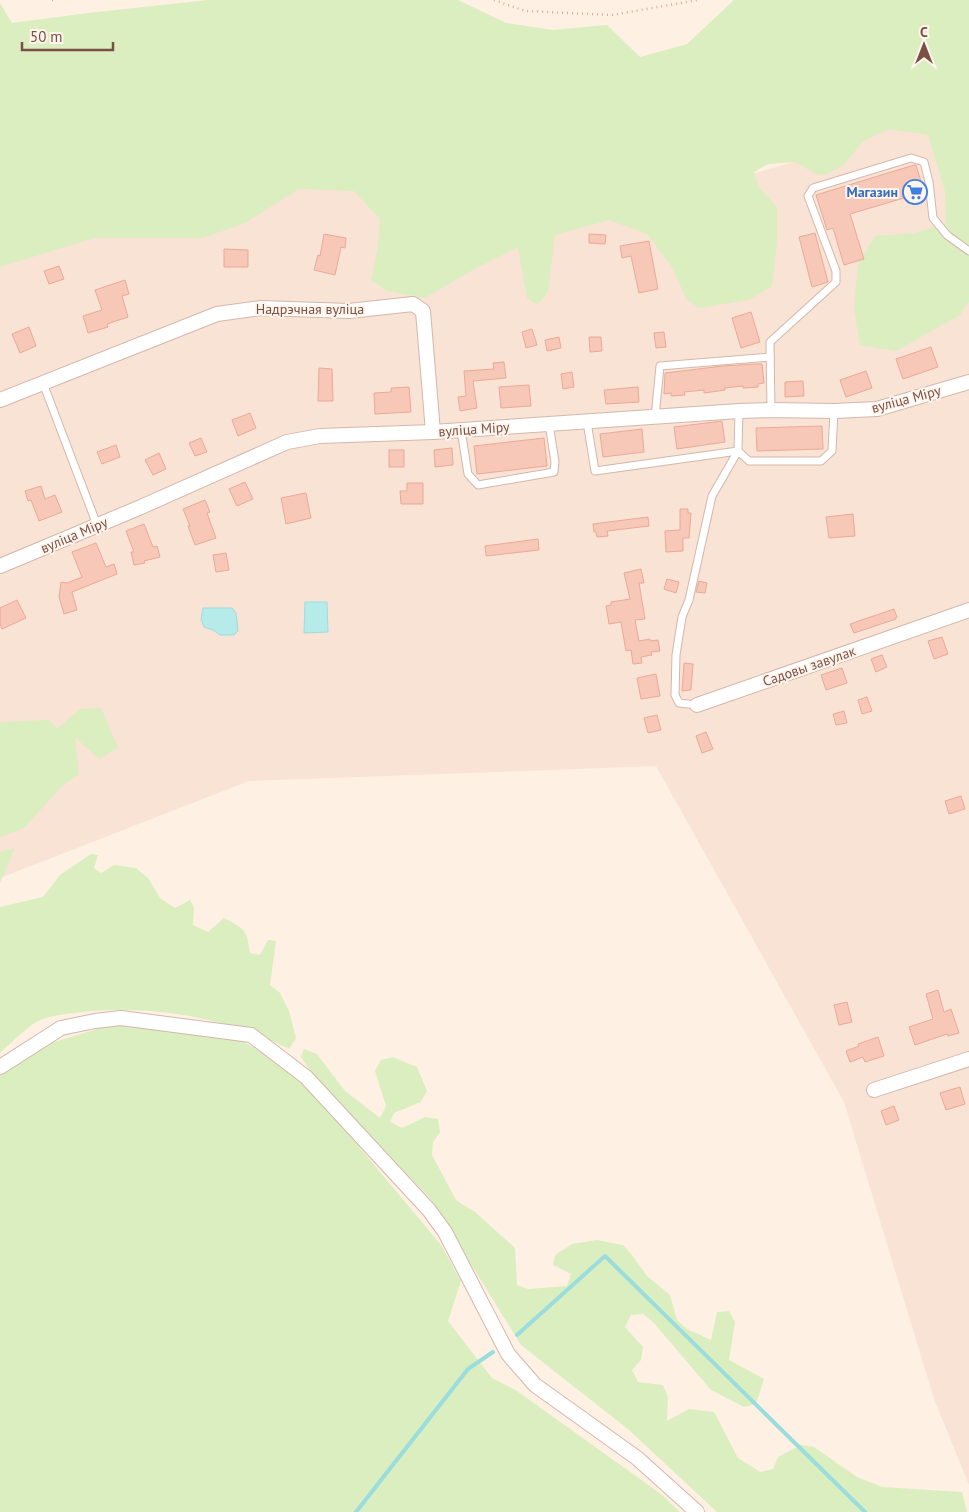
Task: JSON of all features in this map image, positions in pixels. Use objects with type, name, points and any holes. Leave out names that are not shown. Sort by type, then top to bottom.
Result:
[{"type":"street","name":"Надрэчная вуліца","points":[[0,400],[217,314],[261,308],[349,311],[413,304],[423,311],[433,432]]},
{"type":"street","name":"вуліца Міру","points":[[0,566],[287,442],[320,436],[433,432],[738,411],[877,409],[969,382]]},
{"type":"street","name":"Садовы завулак","points":[[697,705],[969,610]]},
{"type":"street","points":[[0,1067],[61,1028],[95,1021],[121,1018],[251,1035],[306,1077],[429,1210],[445,1232],[508,1354],[536,1385],[637,1458],[697,1512]]},
{"type":"street","points":[[874,1090],[969,1059]]},
{"type":"lane","points":[[771,410],[770,342],[836,282],[836,271],[808,196],[813,188],[912,158],[924,162],[929,182],[933,218],[947,234],[969,251]]},
{"type":"lane","points":[[655,417],[660,366],[770,357]]},
{"type":"lane","points":[[43,383],[97,525]]},
{"type":"lane","points":[[697,705],[679,703],[675,695],[676,655],[682,617],[690,600],[712,496],[738,451],[738,411]]},
{"type":"lane","points":[[738,451],[749,461],[821,461],[832,451],[834,411]]},
{"type":"lane","points":[[587,422],[595,471],[738,451]]},
{"type":"lane","points":[[461,430],[468,474],[478,485],[554,472],[555,462],[549,424]]},
{"type":"path","points":[[52,0],[58,0]]},
{"type":"path","points":[[494,0],[525,10],[612,15],[698,0]]},
{"type":"shaded area","points":[[969,41],[969,1485],[934,1399],[844,1102],[656,766],[249,781],[0,878],[0,213],[404,99],[465,258],[858,143]]},
{"type":"green space","points":[[208,0],[458,0],[506,23],[553,30],[607,25],[640,57],[687,44],[734,0],[969,0],[969,301],[960,315],[896,351],[860,345],[854,309],[858,265],[875,236],[915,233],[946,223],[945,191],[928,135],[889,129],[862,142],[844,165],[825,175],[815,174],[796,162],[768,164],[754,172],[759,187],[777,207],[777,243],[772,286],[749,300],[699,308],[687,300],[672,267],[647,234],[609,220],[555,235],[548,292],[537,305],[527,298],[518,247],[471,271],[425,298],[387,291],[371,280],[378,246],[380,219],[354,191],[299,189],[245,223],[203,238],[94,238],[0,267],[0,3],[12,23]]},
{"type":"green space","points":[[101,708],[118,748],[99,759],[75,737],[79,774],[62,786],[24,828],[0,837],[0,722],[49,720],[57,729],[80,709]]},
{"type":"green space","points":[[15,848],[0,883],[0,852]]},
{"type":"green space","points":[[91,854],[98,855],[94,868],[101,873],[114,865],[136,868],[148,878],[160,898],[175,908],[190,900],[194,907],[193,925],[208,932],[224,918],[241,928],[248,939],[250,953],[260,955],[268,940],[276,941],[270,985],[280,993],[289,1011],[296,1038],[289,1049],[265,1038],[215,1021],[161,1012],[108,1010],[65,1014],[38,1021],[0,1053],[0,907],[43,897],[60,875]]},
{"type":"green space","points":[[114,1024],[239,1039],[299,1075],[441,1245],[461,1281],[448,1321],[492,1378],[517,1391],[661,1494],[680,1512],[0,1512],[0,1075],[41,1046]]},
{"type":"green space","points":[[304,1049],[317,1054],[345,1091],[380,1118],[386,1106],[375,1071],[381,1060],[393,1057],[417,1067],[427,1091],[421,1102],[394,1113],[390,1122],[402,1128],[425,1117],[438,1119],[440,1132],[433,1142],[432,1155],[456,1200],[475,1212],[515,1248],[517,1285],[528,1289],[567,1286],[571,1274],[553,1265],[555,1255],[572,1244],[597,1240],[623,1245],[647,1276],[670,1295],[677,1320],[687,1329],[711,1340],[717,1312],[729,1311],[735,1322],[729,1360],[764,1379],[756,1404],[744,1407],[711,1390],[653,1322],[643,1314],[631,1315],[625,1327],[643,1347],[641,1360],[632,1370],[638,1382],[663,1385],[668,1397],[667,1421],[689,1409],[714,1412],[738,1458],[760,1472],[773,1469],[778,1457],[801,1445],[814,1447],[857,1477],[882,1487],[962,1492],[967,1512],[717,1512],[629,1430],[521,1345],[430,1198],[317,1081],[301,1057]]},
{"type":"water","points":[[305,602],[327,602],[328,632],[304,633]]},
{"type":"water","points":[[203,608],[232,608],[236,613],[238,631],[234,635],[220,635],[204,627],[201,619]]},
{"type":"building","points":[[916,165],[924,192],[850,214],[864,259],[844,265],[833,228],[827,230],[816,195]]},
{"type":"building","points":[[815,233],[828,282],[812,287],[799,237]]},
{"type":"building","points":[[324,234],[346,238],[345,248],[341,247],[335,275],[314,270],[318,255],[320,256]]},
{"type":"building","points":[[589,234],[606,235],[605,244],[589,243]]},
{"type":"building","points":[[649,241],[658,289],[639,293],[631,256],[622,258],[620,246]]},
{"type":"building","points":[[224,249],[248,250],[248,267],[224,267]]},
{"type":"building","points":[[59,266],[64,279],[49,284],[44,271]]},
{"type":"building","points":[[125,280],[129,294],[122,296],[128,317],[107,324],[108,327],[88,333],[83,316],[102,310],[95,290]]},
{"type":"building","points":[[751,312],[760,342],[741,348],[732,318]]},
{"type":"building","points":[[29,327],[36,346],[20,353],[12,334]]},
{"type":"building","points":[[532,329],[537,345],[526,348],[522,332]]},
{"type":"building","points":[[664,332],[666,347],[656,348],[654,333]]},
{"type":"building","points":[[559,337],[561,348],[547,351],[545,340]]},
{"type":"building","points":[[589,337],[601,337],[602,351],[590,352]]},
{"type":"building","points":[[931,347],[938,367],[903,379],[896,359]]},
{"type":"building","points":[[504,362],[506,378],[473,381],[477,408],[460,411],[458,397],[466,396],[464,371],[494,369],[493,363]]},
{"type":"building","points":[[762,364],[764,383],[758,384],[758,387],[724,388],[725,390],[704,393],[704,390],[684,392],[685,395],[671,396],[671,393],[664,394],[665,373],[723,366]]},
{"type":"building","points":[[319,368],[332,369],[333,401],[318,401]]},
{"type":"building","points":[[866,371],[872,388],[846,397],[840,380]]},
{"type":"building","points":[[572,372],[574,387],[563,389],[561,374]]},
{"type":"building","points":[[803,381],[804,396],[785,397],[785,382]]},
{"type":"building","points":[[529,385],[531,406],[501,408],[499,387]]},
{"type":"building","points":[[409,387],[411,412],[375,414],[374,393],[391,392],[391,388]]},
{"type":"building","points":[[638,387],[639,402],[606,404],[604,390]]},
{"type":"building","points":[[250,413],[256,428],[238,436],[232,420]]},
{"type":"building","points":[[722,421],[725,442],[677,449],[674,427]]},
{"type":"building","points":[[822,426],[823,449],[757,451],[756,428]]},
{"type":"building","points":[[642,429],[644,452],[603,457],[600,434]]},
{"type":"building","points":[[201,438],[207,452],[195,456],[189,443]]},
{"type":"building","points":[[544,438],[547,466],[477,474],[474,446]]},
{"type":"building","points":[[116,445],[120,457],[102,464],[97,452]]},
{"type":"building","points":[[452,448],[453,465],[435,467],[434,450]]},
{"type":"building","points":[[389,450],[404,450],[404,467],[389,467]]},
{"type":"building","points":[[159,453],[166,469],[153,475],[145,460]]},
{"type":"building","points":[[245,482],[253,499],[237,506],[229,489]]},
{"type":"building","points":[[407,483],[423,483],[423,504],[401,504],[400,491],[407,491]]},
{"type":"building","points":[[41,486],[45,499],[55,495],[62,512],[39,521],[31,500],[28,501],[25,491]]},
{"type":"building","points":[[306,493],[311,518],[286,524],[281,498]]},
{"type":"building","points":[[205,500],[210,512],[207,513],[216,538],[195,545],[183,509]]},
{"type":"building","points":[[680,509],[688,509],[688,513],[691,513],[689,538],[683,538],[683,551],[666,552],[665,531],[680,530]]},
{"type":"building","points":[[853,514],[855,536],[829,538],[826,517]]},
{"type":"building","points":[[648,517],[649,526],[607,531],[608,536],[597,537],[596,532],[594,532],[593,524]]},
{"type":"building","points":[[144,524],[153,547],[157,546],[160,557],[134,565],[131,552],[134,552],[126,531]]},
{"type":"building","points":[[538,539],[539,550],[486,556],[485,546]]},
{"type":"building","points":[[96,543],[106,567],[114,564],[117,574],[72,592],[77,610],[64,614],[59,597],[61,582],[67,583],[82,577],[72,552]]},
{"type":"building","points":[[226,553],[229,570],[216,572],[213,555]]},
{"type":"building","points":[[641,569],[644,583],[639,583],[645,619],[635,620],[639,641],[658,640],[660,651],[651,652],[652,655],[641,657],[642,663],[633,664],[631,650],[626,651],[621,622],[609,624],[606,606],[611,605],[611,602],[630,599],[624,573]]},
{"type":"building","points":[[667,579],[679,582],[676,593],[664,589]]},
{"type":"building","points":[[699,581],[707,583],[705,593],[696,592]]},
{"type":"building","points":[[17,600],[26,618],[2,629],[0,624],[0,608]]},
{"type":"building","points":[[894,609],[896,619],[854,633],[850,624]]},
{"type":"building","points":[[942,637],[948,654],[934,659],[928,641]]},
{"type":"building","points":[[882,655],[887,667],[876,672],[871,659]]},
{"type":"building","points":[[684,663],[693,664],[691,690],[682,691]]},
{"type":"building","points":[[842,668],[847,683],[826,690],[821,675]]},
{"type":"building","points":[[656,674],[660,696],[641,699],[637,678]]},
{"type":"building","points":[[867,697],[872,711],[862,714],[858,700]]},
{"type":"building","points":[[844,711],[847,723],[836,725],[833,714]]},
{"type":"building","points":[[657,715],[661,730],[648,733],[644,718]]},
{"type":"building","points":[[706,732],[713,749],[702,753],[696,736]]},
{"type":"building","points":[[961,796],[965,809],[949,814],[945,801]]},
{"type":"building","points":[[938,990],[944,1012],[951,1009],[959,1033],[948,1036],[947,1034],[915,1045],[909,1027],[933,1019],[926,994]]},
{"type":"building","points":[[847,1002],[852,1022],[839,1025],[834,1005]]},
{"type":"building","points":[[878,1037],[884,1056],[865,1062],[863,1057],[850,1062],[846,1051],[859,1046],[858,1044]]},
{"type":"building","points":[[960,1087],[965,1104],[946,1110],[940,1093]]},
{"type":"building","points":[[894,1106],[899,1120],[886,1125],[881,1111]]},
{"type":"waterway","points":[[517,1335],[605,1256],[865,1512]]},
{"type":"waterway","points":[[356,1512],[468,1369],[493,1352]]},
{"type":"place","name":"Магазин","points":[[915,192]]}]
